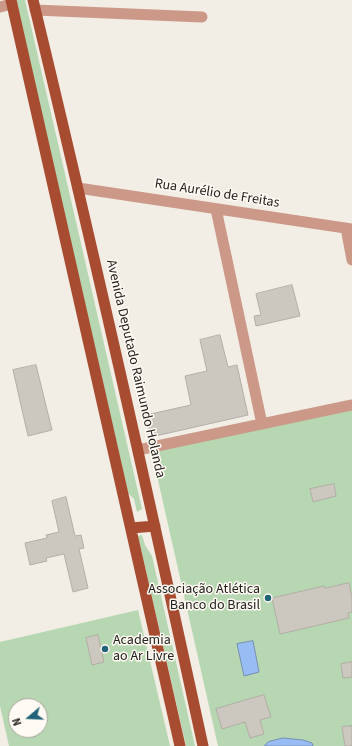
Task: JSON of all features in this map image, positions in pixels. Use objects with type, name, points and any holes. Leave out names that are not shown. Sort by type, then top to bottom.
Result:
[{"type":"main road","points":[[12,2],[180,746]]},
{"type":"main road","name":"Avenida Deputado Raimundo Holanda","points":[[34,5],[138,450],[203,746]]},
{"type":"main road","points":[[131,528],[155,526]]},
{"type":"street","points":[[0,7],[12,2]]},
{"type":"street","points":[[34,5],[202,17]]},
{"type":"street","name":"Rua Aurélio de Freitas","points":[[78,188],[349,229]]},
{"type":"street","points":[[216,209],[262,424]]},
{"type":"street","points":[[349,229],[352,260]]},
{"type":"street","points":[[138,450],[352,405]]},
{"type":"green space","points":[[16,0],[25,0],[142,509],[137,512],[134,499],[128,493]]},
{"type":"green space","name":"Associação Atlética Banco do Brasil","points":[[352,405],[352,746],[218,746],[151,449]]},
{"type":"green space","points":[[142,535],[145,545],[152,556],[195,746],[186,746],[138,536]]},
{"type":"green space","points":[[138,610],[170,746],[9,746],[0,706],[0,642]]},
{"type":"water","points":[[253,641],[259,672],[244,676],[237,644]]},
{"type":"water","points":[[283,738],[303,740],[312,743],[313,746],[264,746],[268,742]]},
{"type":"building","points":[[292,285],[300,316],[256,326],[254,316],[261,315],[256,294]]},
{"type":"building","points":[[220,335],[228,367],[237,365],[248,415],[151,437],[146,415],[191,405],[185,376],[207,371],[200,340]]},
{"type":"building","points":[[36,365],[52,430],[28,436],[13,370]]},
{"type":"building","points":[[334,484],[336,496],[313,502],[310,489]]},
{"type":"building","points":[[66,497],[75,536],[81,535],[84,548],[79,549],[88,588],[73,592],[64,554],[46,558],[47,561],[30,565],[25,543],[47,538],[46,535],[59,532],[52,501]]},
{"type":"building","points":[[349,583],[352,598],[352,612],[348,613],[349,618],[280,634],[272,598],[324,586],[325,588]]},
{"type":"building","points":[[98,635],[104,662],[92,665],[86,638]]},
{"type":"building","points":[[352,662],[352,677],[343,678],[341,664]]},
{"type":"building","points":[[264,695],[271,717],[260,720],[264,734],[250,738],[245,722],[222,729],[216,709]]},
{"type":"building","points":[[352,726],[352,746],[345,746],[342,727]]},
{"type":"place","name":"Associação Atlética Banco do Brasil","points":[[268,598]]},
{"type":"place","name":"Academia ao Ar Livre","points":[[105,649]]}]
